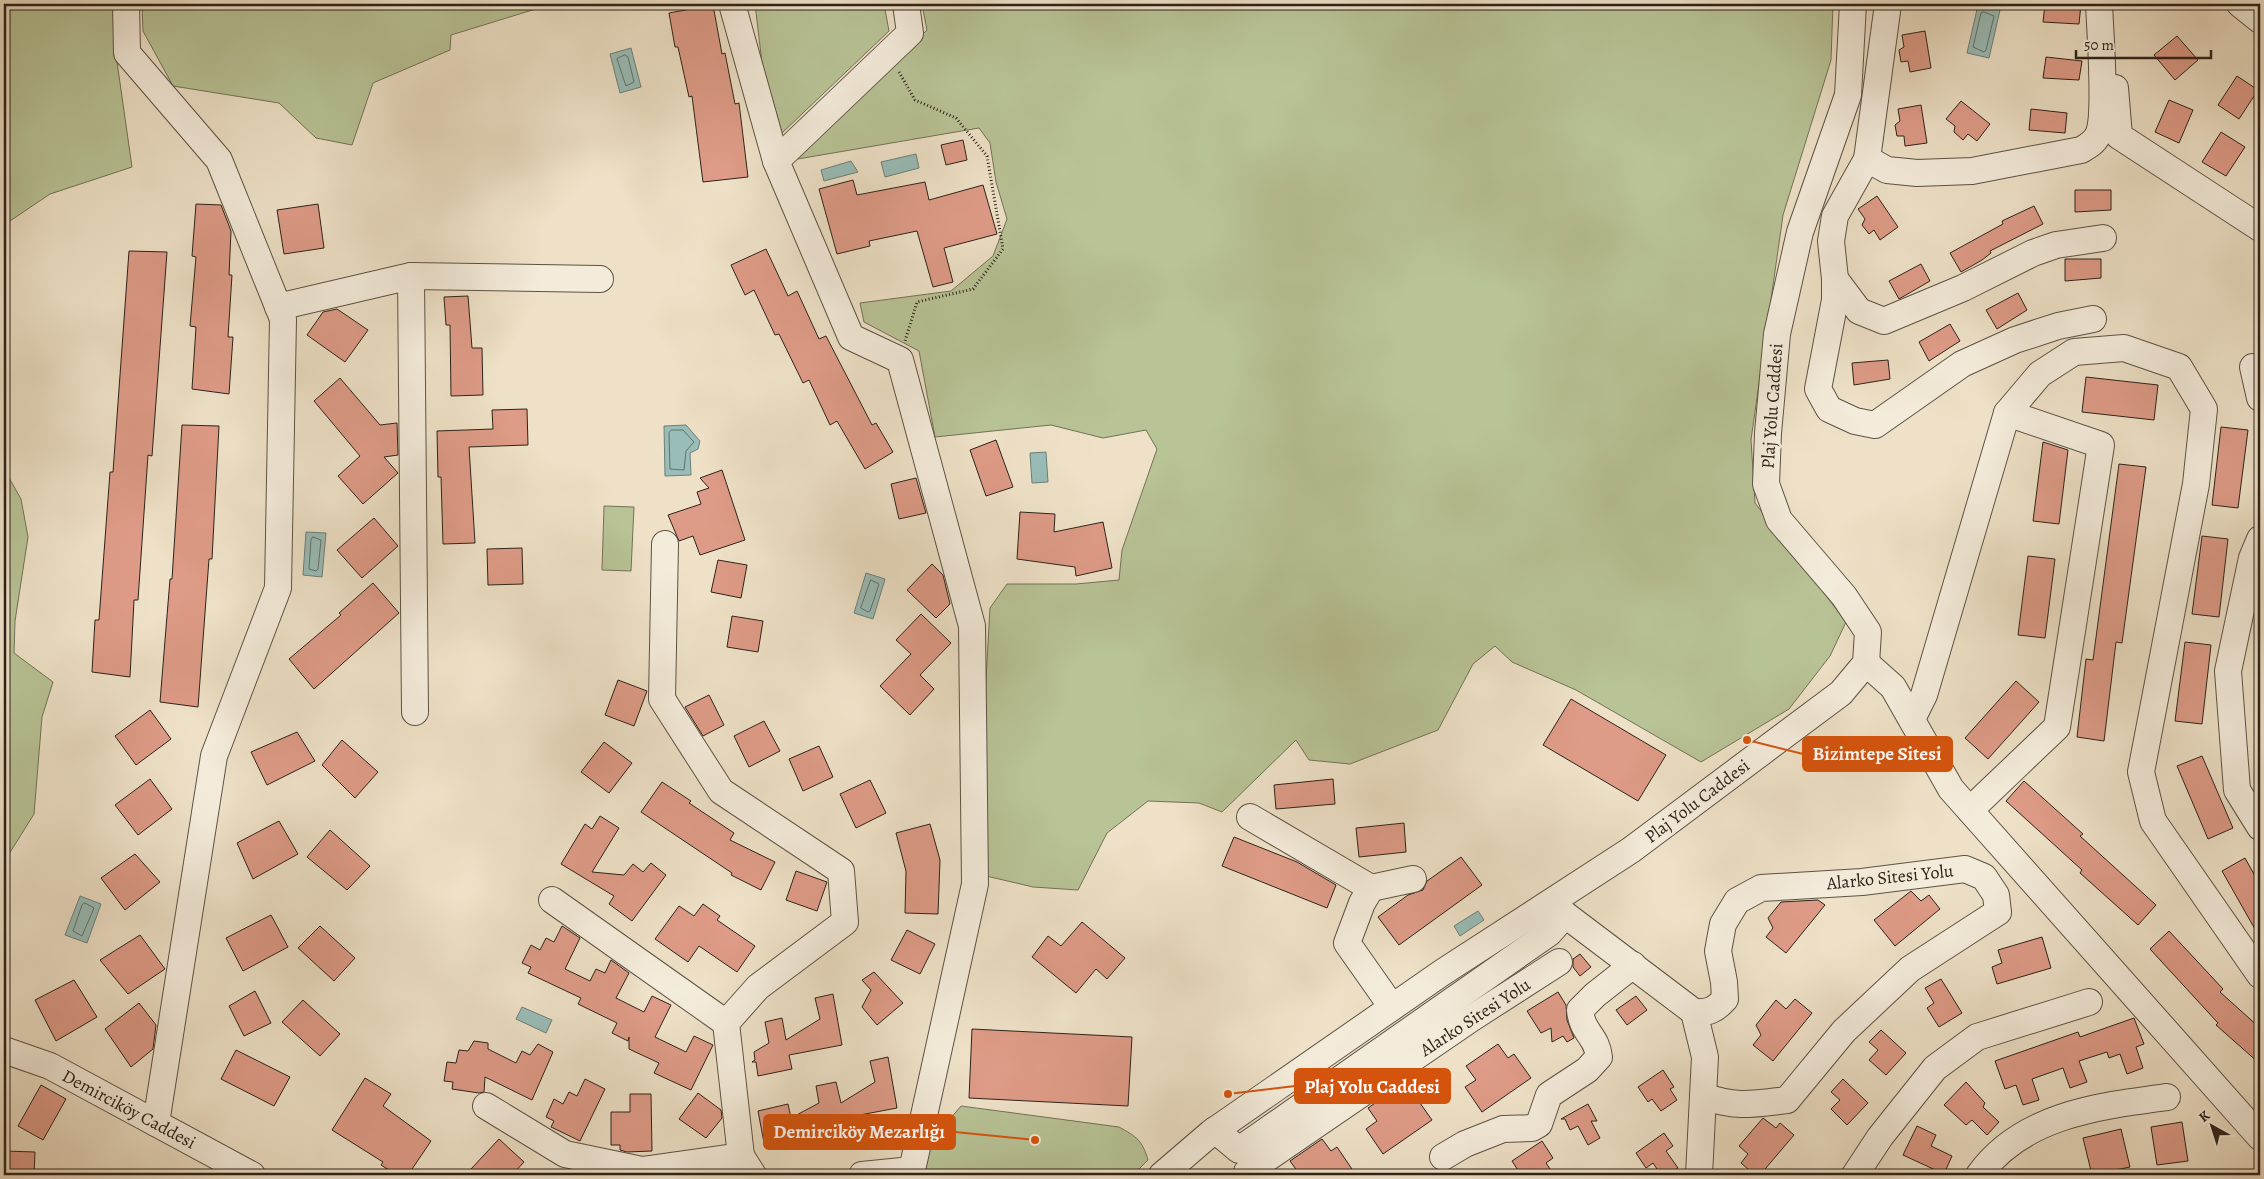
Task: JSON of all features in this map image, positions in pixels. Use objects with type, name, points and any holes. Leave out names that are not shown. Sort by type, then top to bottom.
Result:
[{"type":"street","points":[[126,4],[127,53],[219,160],[283,319],[278,588],[214,756],[156,1123]]},
{"type":"street","points":[[732,4],[776,161],[850,337],[900,360],[972,626],[974,884],[912,1173],[862,1175]]},
{"type":"street","points":[[776,161],[910,32],[906,4]]},
{"type":"street","name":"Plaj Yolu Caddesi","points":[[1162,1175],[1215,1130],[1443,972],[1558,909],[1631,850],[1841,693],[1866,663],[1868,632],[1844,596],[1779,520],[1766,484],[1768,433],[1777,334],[1800,232],[1848,95],[1853,4]]},
{"type":"street","points":[[1888,4],[1867,159],[1835,216],[1831,241],[1835,300],[1818,389],[1828,409],[1855,421],[1875,425],[1962,364],[2015,340],[2058,326],[2093,319]]},
{"type":"street","points":[[1867,159],[1887,170],[1917,174],[1972,171],[2081,150],[2092,144],[2099,134],[2101,102],[2099,4]]},
{"type":"street","points":[[2106,4],[2119,136],[2260,228]]},
{"type":"street","points":[[2240,4],[2260,20]]},
{"type":"street","points":[[1835,279],[1859,312],[1884,322],[2033,254],[2056,246],[2103,238]]},
{"type":"street","points":[[278,307],[411,276],[600,280]]},
{"type":"street","points":[[411,276],[415,712]]},
{"type":"street","points":[[1912,719],[1924,695],[2007,413],[2040,374],[2074,352],[2124,348],[2179,367],[2204,409],[2196,484],[2141,772],[2153,821],[2260,976]]},
{"type":"street","points":[[2253,367],[2260,398]]},
{"type":"street","points":[[1970,810],[2057,727],[2101,446],[2007,413]]},
{"type":"street","points":[[2260,539],[2252,558],[2228,671],[2237,790],[2260,826]]},
{"type":"street","points":[[665,544],[662,698],[721,791],[841,871],[845,922],[758,987],[726,1023]]},
{"type":"street","points":[[1866,663],[1893,687],[1951,789],[2260,1137]]},
{"type":"street","points":[[1250,817],[1372,888],[1414,879]]},
{"type":"street","name":"Alarko Sitesi Yolu","points":[[1694,1012],[1704,1013],[1716,1009],[1725,999],[1718,951],[1723,924],[1737,901],[1761,888],[1862,882],[1965,868],[1984,877],[1996,894],[1998,912],[1910,969],[1844,1031],[1787,1100],[1756,1104],[1725,1104],[1703,1096]]},
{"type":"street","points":[[1372,888],[1362,903],[1348,943],[1392,1008]]},
{"type":"street","points":[[486,1106],[565,1154],[642,1170],[747,1165],[726,1023],[552,900]]},
{"type":"street","points":[[1215,1130],[1239,1150],[1549,933],[1558,909],[1694,1012],[1705,1057],[1698,1175]]},
{"type":"street","name":"Alarko Sitesi Yolu","points":[[1249,1175],[1247,1172],[1255,1166],[1464,1023],[1559,962]]},
{"type":"street","points":[[1443,1157],[1465,1144],[1503,1129],[1532,1128],[1539,1124],[1549,1095],[1587,1070],[1599,1056],[1598,1046],[1581,1023],[1580,1010],[1595,995],[1633,965]]},
{"type":"street","points":[[1855,1175],[1880,1137],[1935,1068],[1978,1037],[2089,1002]]},
{"type":"street","name":"Demirciköy Caddesi","points":[[4,1050],[50,1066],[252,1175]]},
{"type":"street","points":[[1979,1175],[1987,1163],[2024,1133],[2060,1117],[2112,1104],[2167,1097]]},
{"type":"path","points":[[888,54],[916,100],[956,118],[987,156],[1003,249],[973,289],[918,302],[900,360]]},
{"type":"green space","points":[[4,4],[114,4],[115,48],[132,167],[50,194],[4,225]]},
{"type":"green space","points":[[142,4],[552,4],[451,35],[450,50],[373,83],[352,145],[316,138],[279,103],[173,86],[143,31]]},
{"type":"green space","points":[[755,4],[884,4],[889,31],[782,133],[762,63]]},
{"type":"green space","points":[[922,4],[1833,4],[1831,60],[1783,215],[1751,440],[1755,503],[1846,622],[1830,656],[1789,709],[1701,762],[1576,690],[1512,662],[1495,646],[1473,664],[1438,730],[1350,764],[1309,760],[1296,740],[1222,812],[1199,803],[1148,801],[1107,833],[1078,890],[1033,887],[982,875],[985,698],[990,608],[1007,584],[1076,584],[1119,580],[1122,550],[1157,449],[1146,430],[1103,438],[1051,425],[935,437],[919,351],[864,322],[860,303],[951,291],[993,256],[1007,219],[996,182],[990,143],[979,128],[792,160],[927,30]]},
{"type":"green space","points":[[4,469],[21,499],[28,537],[15,621],[14,653],[53,682],[42,717],[34,814],[4,862]]},
{"type":"green space","points":[[604,506],[634,507],[631,571],[602,570]]},
{"type":"green space","points":[[961,1106],[1119,1127],[1141,1143],[1148,1160],[1133,1175],[924,1175],[922,1152]]},
{"type":"water","points":[[1978,5],[2000,10],[1989,58],[1967,53]]},
{"type":"water","points":[[631,48],[641,87],[620,93],[610,54]]},
{"type":"water","points":[[916,154],[919,168],[885,177],[881,162]]},
{"type":"water","points":[[851,161],[858,172],[824,181],[821,170]]},
{"type":"water","points":[[686,425],[700,441],[698,449],[690,453],[691,475],[665,476],[664,426]]},
{"type":"water","points":[[1046,452],[1048,482],[1032,483],[1030,453]]},
{"type":"water","points":[[306,532],[326,533],[322,577],[303,575]]},
{"type":"water","points":[[866,573],[885,579],[873,619],[854,613]]},
{"type":"water","points":[[80,896],[101,904],[87,943],[65,935]]},
{"type":"water","points":[[1478,911],[1484,920],[1460,936],[1454,926]]},
{"type":"water","points":[[522,1007],[552,1020],[546,1033],[516,1019]]},
{"type":"building","points":[[2045,4],[2081,4],[2079,24],[2043,22]]},
{"type":"building","points":[[713,5],[722,54],[725,53],[735,104],[739,103],[748,177],[703,182],[692,96],[689,97],[678,47],[675,47],[669,13]]},
{"type":"building","points":[[1925,31],[1931,68],[1910,72],[1908,61],[1901,62],[1899,50],[1904,47],[1902,35]]},
{"type":"building","points":[[2177,36],[2198,60],[2175,80],[2154,55]]},
{"type":"building","points":[[2046,57],[2082,61],[2079,80],[2043,78]]},
{"type":"building","points":[[2237,76],[2258,90],[2239,119],[2218,105]]},
{"type":"building","points":[[2169,100],[2193,110],[2179,143],[2155,132]]},
{"type":"building","points":[[1961,101],[1990,124],[1977,141],[1968,134],[1963,140],[1954,132],[1955,126],[1946,119]]},
{"type":"building","points":[[1921,105],[1927,143],[1905,146],[1904,136],[1897,136],[1895,125],[1900,121],[1898,109]]},
{"type":"building","points":[[2031,109],[2067,113],[2065,133],[2029,130]]},
{"type":"building","points":[[2221,132],[2245,147],[2226,176],[2202,162]]},
{"type":"building","points":[[963,140],[967,160],[946,165],[941,145]]},
{"type":"building","points":[[853,180],[857,195],[925,182],[929,200],[983,185],[997,234],[944,248],[953,282],[933,287],[917,231],[869,241],[870,246],[837,254],[819,189]]},
{"type":"building","points":[[2075,190],[2111,190],[2111,210],[2075,212]]},
{"type":"building","points":[[1877,196],[1898,227],[1880,240],[1874,230],[1869,234],[1862,225],[1865,219],[1858,209]]},
{"type":"building","points":[[196,204],[221,205],[231,231],[229,275],[232,275],[228,337],[233,337],[229,394],[192,389],[196,327],[190,326],[196,257],[192,256]]},
{"type":"building","points":[[318,204],[324,248],[284,254],[277,210]]},
{"type":"building","points":[[2034,206],[2043,224],[1990,251],[1991,253],[1982,260],[1961,272],[1950,253],[2003,224],[2002,221]]},
{"type":"building","points":[[766,249],[788,296],[797,291],[819,339],[826,336],[872,425],[876,423],[893,452],[865,469],[837,421],[830,425],[809,380],[803,383],[779,334],[775,335],[754,290],[745,295],[731,265]]},
{"type":"building","points":[[129,251],[167,252],[152,456],[148,455],[138,600],[134,600],[130,677],[92,672],[95,620],[99,620],[110,472],[113,472]]},
{"type":"building","points":[[2065,259],[2101,259],[2101,278],[2065,281]]},
{"type":"building","points":[[1921,264],[1930,281],[1899,299],[1889,281]]},
{"type":"building","points":[[2018,293],[2027,310],[1997,329],[1986,310]]},
{"type":"building","points":[[468,296],[472,348],[482,348],[483,395],[451,396],[450,325],[446,325],[444,297]]},
{"type":"building","points":[[337,309],[368,330],[345,362],[307,335],[323,312]]},
{"type":"building","points":[[1950,324],[1960,341],[1929,361],[1919,342]]},
{"type":"building","points":[[1888,360],[1890,379],[1854,385],[1852,363]]},
{"type":"building","points":[[2086,377],[2158,385],[2154,420],[2082,412]]},
{"type":"building","points":[[340,378],[380,425],[397,423],[398,455],[384,457],[398,473],[363,504],[338,476],[360,456],[314,401]]},
{"type":"building","points":[[527,409],[528,445],[469,447],[475,543],[443,544],[441,477],[438,477],[437,431],[493,429],[492,410]]},
{"type":"building","points":[[182,425],[219,426],[212,559],[209,559],[198,707],[160,702],[170,579],[172,579]]},
{"type":"building","points":[[2221,427],[2248,430],[2238,508],[2212,505]]},
{"type":"building","points":[[996,440],[1013,487],[986,496],[970,450]]},
{"type":"building","points":[[2043,442],[2068,450],[2059,524],[2033,521]]},
{"type":"building","points":[[2119,464],[2146,467],[2122,643],[2116,642],[2104,741],[2077,737],[2086,659],[2093,660]]},
{"type":"building","points":[[722,470],[745,540],[700,555],[693,536],[679,541],[668,515],[701,504],[697,492],[709,488],[700,478]]},
{"type":"building","points":[[916,478],[926,513],[899,519],[891,484]]},
{"type":"building","points":[[1020,512],[1055,514],[1054,532],[1103,522],[1112,568],[1076,576],[1075,567],[1017,559]]},
{"type":"building","points":[[374,518],[398,546],[362,578],[337,550]]},
{"type":"building","points":[[2202,536],[2228,539],[2219,617],[2192,614]]},
{"type":"building","points":[[522,548],[523,584],[488,585],[487,549]]},
{"type":"building","points":[[2028,556],[2055,559],[2045,638],[2018,635]]},
{"type":"building","points":[[718,560],[747,565],[741,598],[711,592]]},
{"type":"building","points":[[932,564],[943,575],[950,604],[936,618],[907,590]]},
{"type":"building","points":[[373,583],[399,613],[314,689],[289,659],[341,615],[339,613]]},
{"type":"building","points":[[921,614],[951,643],[920,675],[934,689],[910,715],[880,686],[911,654],[896,640]]},
{"type":"building","points":[[732,616],[763,621],[758,652],[727,647]]},
{"type":"building","points":[[2185,642],[2211,645],[2202,724],[2175,721]]},
{"type":"building","points":[[618,680],[647,691],[634,726],[605,715]]},
{"type":"building","points":[[2016,681],[2039,702],[1988,759],[1965,738]]},
{"type":"building","points":[[709,695],[724,725],[703,736],[685,707]]},
{"type":"building","points":[[1571,699],[1666,755],[1638,801],[1543,745]]},
{"type":"building","points":[[150,710],[171,739],[136,765],[115,736]]},
{"type":"building","points":[[764,721],[780,751],[749,767],[734,736]]},
{"type":"building","points":[[297,732],[315,761],[267,785],[251,752]]},
{"type":"building","points":[[342,740],[378,772],[355,798],[322,765]]},
{"type":"building","points":[[604,742],[632,763],[609,793],[581,772]]},
{"type":"building","points":[[819,746],[833,777],[803,791],[789,759]]},
{"type":"building","points":[[2202,756],[2233,828],[2208,839],[2177,766]]},
{"type":"building","points":[[150,779],[172,809],[138,835],[115,805]]},
{"type":"building","points":[[1333,779],[1335,804],[1276,809],[1274,785]]},
{"type":"building","points":[[870,780],[886,813],[856,828],[840,794]]},
{"type":"building","points":[[2024,781],[2083,834],[2080,836],[2156,905],[2138,925],[2080,873],[2082,870],[2006,801]]},
{"type":"building","points":[[662,782],[691,801],[689,803],[734,833],[730,840],[775,862],[761,890],[731,875],[732,873],[641,812]]},
{"type":"building","points":[[600,816],[619,828],[592,872],[624,875],[633,864],[643,872],[651,863],[666,875],[632,921],[609,904],[614,896],[561,864],[585,824],[592,829]]},
{"type":"building","points":[[279,821],[298,854],[253,879],[237,843]]},
{"type":"building","points":[[1404,823],[1406,852],[1359,857],[1356,828]]},
{"type":"building","points":[[930,824],[940,860],[938,914],[905,913],[906,871],[896,833]]},
{"type":"building","points":[[330,830],[370,866],[347,890],[307,857]]},
{"type":"building","points":[[1234,837],[1297,862],[1336,885],[1327,908],[1222,866]]},
{"type":"building","points":[[135,854],[160,882],[125,910],[101,878]]},
{"type":"building","points":[[1461,857],[1482,885],[1399,945],[1378,917],[1408,895],[1423,890],[1427,881]]},
{"type":"building","points":[[2245,858],[2260,885],[2260,938],[2222,871]]},
{"type":"building","points":[[796,871],[827,882],[817,911],[786,900]]},
{"type":"building","points":[[1911,891],[1921,901],[1929,895],[1940,909],[1895,946],[1874,920]]},
{"type":"building","points":[[1818,900],[1825,905],[1786,953],[1766,937],[1773,928],[1768,918],[1781,902]]},
{"type":"building","points":[[703,904],[720,916],[717,920],[755,946],[737,972],[699,946],[688,962],[655,939],[679,906],[694,916]]},
{"type":"building","points":[[271,915],[288,947],[243,971],[226,938]]},
{"type":"building","points":[[1082,922],[1125,958],[1107,979],[1096,969],[1076,993],[1032,957],[1048,936],[1061,946]]},
{"type":"building","points":[[320,926],[355,958],[334,981],[298,948]]},
{"type":"building","points":[[562,926],[580,938],[565,969],[590,981],[596,969],[605,973],[611,960],[629,973],[616,998],[644,1012],[652,996],[671,1005],[655,1037],[686,1052],[694,1036],[713,1045],[691,1090],[654,1073],[659,1063],[629,1049],[629,1037],[628,1041],[612,1033],[617,1023],[578,1004],[581,998],[528,973],[531,967],[522,963],[531,945],[540,950],[546,938],[554,942]]},
{"type":"building","points":[[907,930],[935,944],[920,974],[891,960]]},
{"type":"building","points":[[2169,931],[2223,989],[2220,992],[2260,1028],[2260,1064],[2216,1025],[2218,1023],[2150,949]]},
{"type":"building","points":[[140,935],[165,969],[128,994],[100,960]]},
{"type":"building","points":[[2042,937],[2051,968],[1997,984],[1992,967],[2002,963],[1998,950]]},
{"type":"building","points":[[1580,954],[1591,967],[1580,976],[1573,967],[1573,959]]},
{"type":"building","points":[[874,972],[903,1003],[877,1025],[862,1007],[871,990],[862,980]]},
{"type":"building","points":[[1941,979],[1962,1013],[1939,1027],[1927,1008],[1934,1003],[1925,988]]},
{"type":"building","points":[[74,980],[97,1017],[56,1041],[35,1000]]},
{"type":"building","points":[[255,991],[271,1023],[244,1036],[229,1006]]},
{"type":"building","points":[[1558,992],[1566,1005],[1567,1020],[1574,1038],[1567,1042],[1563,1036],[1552,1042],[1551,1028],[1541,1033],[1527,1011]]},
{"type":"building","points":[[833,994],[842,1045],[789,1055],[792,1069],[758,1076],[756,1062],[752,1062],[755,1060],[754,1052],[769,1043],[765,1022],[782,1018],[786,1040],[820,1019],[815,998]]},
{"type":"building","points":[[1636,996],[1647,1010],[1627,1025],[1616,1010]]},
{"type":"building","points":[[1795,999],[1812,1013],[1773,1061],[1753,1045],[1761,1035],[1756,1025],[1776,1000],[1786,1009]]},
{"type":"building","points":[[303,1000],[340,1034],[320,1056],[282,1022]]},
{"type":"building","points":[[139,1003],[156,1025],[153,1049],[131,1067],[105,1029]]},
{"type":"building","points":[[2134,1018],[2144,1044],[2136,1047],[2143,1068],[2127,1074],[2120,1054],[2109,1058],[2107,1052],[2079,1061],[2087,1082],[2070,1088],[2063,1068],[2032,1079],[2039,1100],[2023,1105],[2016,1085],[2005,1089],[1995,1061],[2078,1032],[2080,1037]]},
{"type":"building","points":[[972,1029],[1132,1037],[1128,1106],[969,1098]]},
{"type":"building","points":[[1881,1030],[1906,1053],[1886,1075],[1869,1060],[1878,1050],[1869,1042]]},
{"type":"building","points":[[474,1041],[488,1043],[488,1049],[516,1063],[522,1051],[530,1055],[538,1044],[553,1052],[532,1100],[485,1077],[484,1092],[479,1093],[452,1089],[453,1082],[444,1081],[447,1062],[456,1063],[459,1050],[468,1051]]},
{"type":"building","points":[[1498,1044],[1508,1058],[1514,1054],[1531,1078],[1482,1112],[1465,1087],[1476,1080],[1466,1066]]},
{"type":"building","points":[[236,1050],[290,1077],[274,1106],[221,1079]]},
{"type":"building","points":[[888,1057],[897,1108],[844,1118],[847,1131],[809,1139],[808,1133],[764,1143],[758,1111],[788,1104],[791,1118],[819,1103],[816,1086],[836,1082],[841,1103],[875,1082],[870,1061]]},
{"type":"building","points":[[1663,1070],[1674,1087],[1670,1089],[1677,1100],[1661,1111],[1652,1099],[1648,1102],[1638,1087]]},
{"type":"building","points":[[365,1078],[391,1094],[383,1106],[431,1141],[408,1175],[397,1175],[381,1165],[383,1162],[332,1130]]},
{"type":"building","points":[[585,1079],[605,1089],[580,1141],[551,1127],[554,1121],[546,1117],[554,1099],[563,1104],[569,1092],[577,1096]]},
{"type":"building","points":[[1843,1079],[1868,1103],[1847,1125],[1831,1109],[1840,1100],[1831,1092]]},
{"type":"building","points":[[1966,1082],[1985,1103],[1983,1107],[1999,1122],[1987,1135],[1972,1120],[1966,1125],[1944,1105]]},
{"type":"building","points":[[41,1085],[66,1099],[43,1140],[18,1126]]},
{"type":"building","points":[[1400,1086],[1409,1100],[1415,1096],[1432,1120],[1383,1154],[1366,1129],[1377,1121],[1368,1108]]},
{"type":"building","points":[[698,1093],[721,1110],[722,1118],[706,1138],[679,1119]]},
{"type":"building","points":[[630,1094],[651,1094],[652,1151],[627,1152],[620,1150],[620,1145],[611,1145],[611,1112],[630,1112]]},
{"type":"building","points":[[1588,1104],[1597,1121],[1591,1121],[1600,1138],[1588,1145],[1578,1126],[1570,1130],[1565,1119],[1561,1119]]},
{"type":"building","points":[[1763,1118],[1776,1128],[1780,1123],[1794,1135],[1760,1175],[1755,1175],[1741,1163],[1748,1154],[1739,1146]]},
{"type":"building","points":[[2182,1122],[2188,1161],[2157,1165],[2151,1127]]},
{"type":"building","points":[[1917,1126],[1936,1135],[1931,1146],[1952,1156],[1944,1174],[1903,1155]]},
{"type":"building","points":[[2121,1129],[2130,1167],[2092,1175],[2083,1138]]},
{"type":"building","points":[[1664,1133],[1673,1146],[1666,1151],[1678,1168],[1667,1175],[1661,1175],[1653,1163],[1646,1168],[1636,1153]]},
{"type":"building","points":[[499,1139],[524,1162],[512,1175],[478,1175],[471,1169]]},
{"type":"building","points":[[1322,1139],[1331,1151],[1337,1147],[1356,1175],[1300,1175],[1290,1161]]},
{"type":"building","points":[[1542,1141],[1553,1158],[1546,1163],[1554,1175],[1521,1175],[1512,1161]]},
{"type":"building","points":[[4,1151],[35,1152],[34,1175],[4,1175]]},
{"type":"place","name":"Bizimtepe Sitesi","points":[[1747,740]]},
{"type":"place","name":"Plaj Yolu Caddesi","points":[[1228,1094]]},
{"type":"place","name":"Demirciköy Mezarlığı","points":[[1035,1140]]}]
